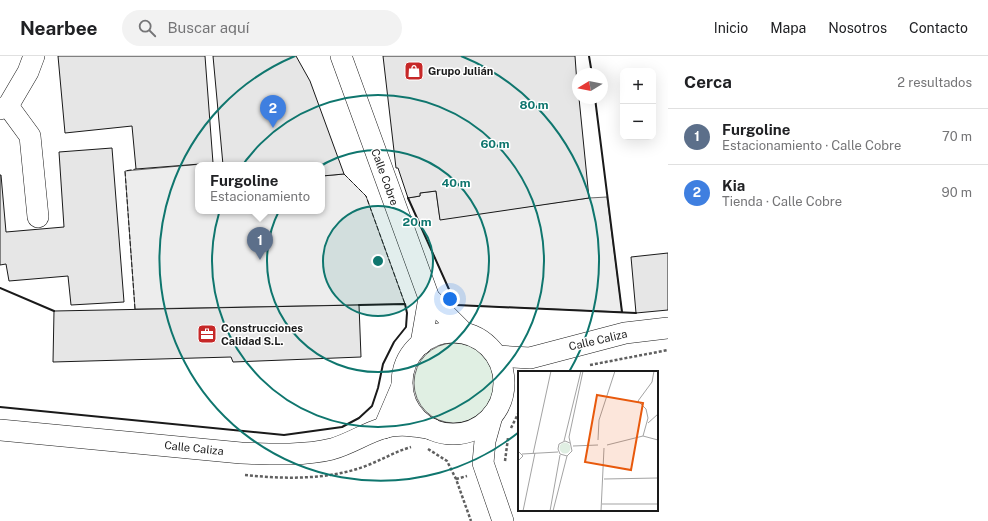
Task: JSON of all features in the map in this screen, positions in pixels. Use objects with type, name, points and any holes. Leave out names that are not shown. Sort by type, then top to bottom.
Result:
[{"type":"street","points":[[34,56],[28,72],[4,108],[30,136],[38,217]]},
{"type":"street","name":"Calle Cobre","points":[[341,56],[429,298],[463,332]]},
{"type":"street","name":"Calle Cobre","points":[[421,344],[429,298]]},
{"type":"street","name":"Calle Caliza","points":[[497,356],[530,358],[626,333],[668,328]]},
{"type":"street","points":[[484,463],[469,446],[420,421],[411,411],[405,399],[402,386],[406,363],[410,355],[421,344],[436,334],[445,332],[463,332],[472,335],[486,343],[497,356],[502,367],[504,389],[502,399],[492,416],[485,441],[484,463],[503,521]]},
{"type":"street","points":[[519,371],[530,358]]},
{"type":"street","points":[[504,389],[518,372]]},
{"type":"street","points":[[384,428],[402,386]]},
{"type":"street","points":[[441,431],[469,432],[482,425],[492,416]]},
{"type":"street","name":"Calle Caliza","points":[[0,430],[241,453],[267,454],[310,452],[332,449],[384,428],[409,425],[441,431]]},
{"type":"path","points":[[584,366],[607,360],[668,350]]},
{"type":"green space","points":[[454,343],[469,346],[482,355],[491,368],[494,383],[491,398],[482,411],[469,420],[454,423],[439,420],[426,411],[417,398],[414,383],[417,368],[426,355],[439,346]]},
{"type":"shaded area","points":[[195,165],[195,214],[325,214],[325,176],[344,174],[366,196],[405,304],[135,309],[125,171]]},
{"type":"shaded area","points":[[436,191],[440,219],[589,198],[607,197],[622,312],[456,305],[408,198],[420,196],[420,193]]},
{"type":"building","points":[[58,56],[205,56],[213,162],[195,162],[195,164],[136,169],[132,126],[65,133]]},
{"type":"building","points":[[213,56],[296,56],[310,81],[344,174],[325,176],[325,162],[223,162]]},
{"type":"building","points":[[383,56],[575,56],[576,68],[572,68],[572,104],[580,104],[589,198],[440,220],[436,191],[420,193],[420,196],[408,198],[398,168],[396,168]]},
{"type":"building","points":[[112,148],[124,302],[71,305],[68,276],[9,281],[6,264],[0,265],[0,175],[6,232],[64,227],[59,152]]},
{"type":"building","points":[[668,253],[668,310],[636,313],[631,257]]},
{"type":"building","name":"Construcciones Calidad S.L.","points":[[359,305],[361,357],[233,362],[231,357],[53,362],[54,311]]},
{"type":"fence","points":[[135,309],[125,171],[136,169]]},
{"type":"fence","points":[[344,174],[366,196],[405,304]]},
{"type":"wall","points":[[589,56],[591,68]]},
{"type":"wall","points":[[596,104],[622,312]]},
{"type":"wall","points":[[408,198],[456,305],[636,313]]},
{"type":"wall","points":[[0,288],[54,311]]},
{"type":"wall","points":[[0,407],[284,435],[342,427],[359,418],[372,406],[378,388],[383,364],[394,342],[406,327],[407,313],[405,304],[359,305]]},
{"type":"place","name":"Grupo Julián","points":[[414,71]]},
{"type":"place","name":"Kia","points":[[273,128]]},
{"type":"place","name":"Furgoline","points":[[260,260]]},
{"type":"place","name":"Construcciones Calidad S.L.","points":[[207,334]]}]
